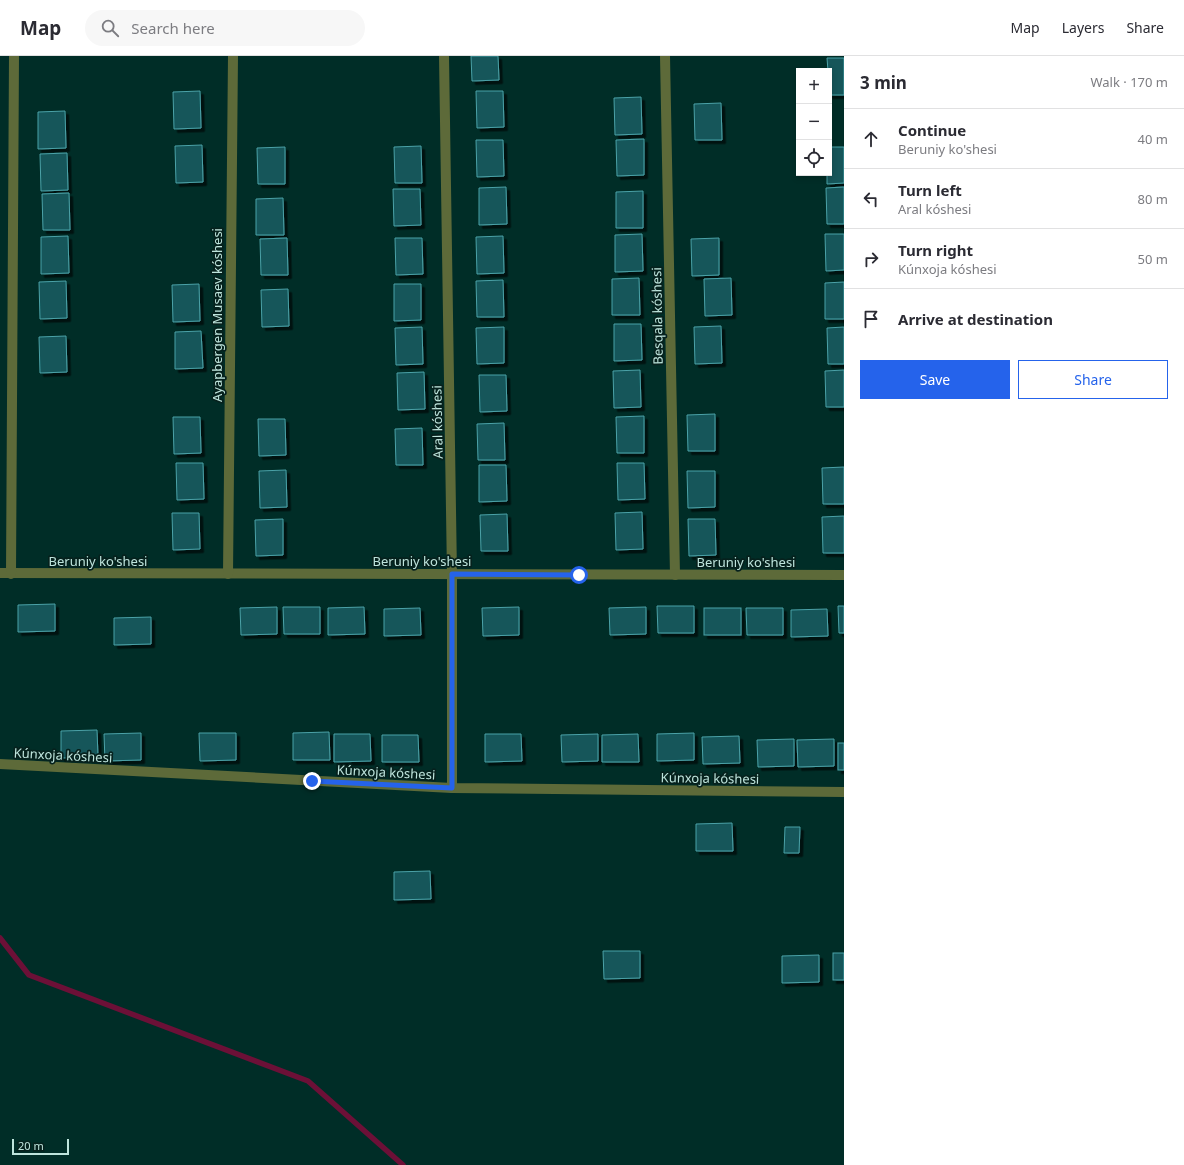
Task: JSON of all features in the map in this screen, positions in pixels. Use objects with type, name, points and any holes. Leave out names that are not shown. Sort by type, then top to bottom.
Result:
[{"type":"street","points":[[11,574],[14,56]]},
{"type":"street","name":"Ayapbergen Musaev kóshesi","points":[[228,574],[233,56]]},
{"type":"street","name":"Aral kóshesi","points":[[444,56],[452,574],[452,788]]},
{"type":"street","name":"Besqala kóshesi","points":[[665,56],[675,575]]},
{"type":"street","name":"Beruniy ko'shesi","points":[[0,573],[844,575]]},
{"type":"street","name":"Kúnxoja kóshesi","points":[[0,764],[452,788],[844,792]]},
{"type":"building","points":[[471,56],[498,56],[499,80],[472,81]]},
{"type":"building","points":[[827,58],[844,58],[844,95],[832,95],[832,68],[828,68]]},
{"type":"building","points":[[200,91],[201,128],[174,129],[173,92]]},
{"type":"building","points":[[476,91],[503,91],[504,127],[477,128]]},
{"type":"building","points":[[641,97],[642,134],[615,135],[614,98]]},
{"type":"building","points":[[721,103],[722,140],[695,140],[694,104]]},
{"type":"building","points":[[65,111],[66,148],[38,149],[38,112]]},
{"type":"building","points":[[644,139],[644,175],[617,176],[616,140]]},
{"type":"building","points":[[476,140],[503,140],[504,176],[477,177]]},
{"type":"building","points":[[202,145],[203,182],[176,183],[175,146]]},
{"type":"building","points":[[421,146],[422,183],[395,183],[394,147]]},
{"type":"building","points":[[285,147],[285,184],[258,184],[257,148]]},
{"type":"building","points":[[832,147],[844,147],[844,183],[827,184],[827,176],[832,176]]},
{"type":"building","points":[[67,153],[68,190],[41,191],[40,154]]},
{"type":"building","points":[[506,187],[507,224],[479,225],[479,188]]},
{"type":"building","points":[[844,187],[844,224],[827,224],[826,188]]},
{"type":"building","points":[[393,189],[420,189],[421,225],[394,226]]},
{"type":"building","points":[[643,191],[643,228],[616,228],[616,192]]},
{"type":"building","points":[[69,193],[70,230],[43,230],[42,194]]},
{"type":"building","points":[[283,198],[284,235],[256,235],[256,199]]},
{"type":"building","points":[[642,234],[643,271],[615,272],[615,235]]},
{"type":"building","points":[[825,234],[844,234],[844,270],[826,271]]},
{"type":"building","points":[[68,236],[69,273],[41,274],[41,237]]},
{"type":"building","points":[[503,236],[504,273],[477,274],[476,237]]},
{"type":"building","points":[[287,238],[288,275],[261,275],[260,239]]},
{"type":"building","points":[[395,238],[422,238],[423,274],[396,275]]},
{"type":"building","points":[[719,238],[719,275],[692,276],[691,239]]},
{"type":"building","points":[[639,278],[640,315],[612,315],[612,279]]},
{"type":"building","points":[[731,278],[732,315],[705,316],[704,279]]},
{"type":"building","points":[[503,280],[504,317],[477,317],[476,281]]},
{"type":"building","points":[[66,281],[67,318],[40,319],[39,282]]},
{"type":"building","points":[[844,282],[844,319],[825,319],[825,283]]},
{"type":"building","points":[[199,284],[200,321],[173,322],[172,285]]},
{"type":"building","points":[[394,284],[421,284],[421,320],[394,321]]},
{"type":"building","points":[[288,289],[289,326],[262,327],[261,290]]},
{"type":"building","points":[[614,324],[641,324],[642,360],[614,361]]},
{"type":"building","points":[[721,326],[722,363],[695,364],[694,327]]},
{"type":"building","points":[[422,327],[423,364],[396,365],[395,328]]},
{"type":"building","points":[[504,327],[504,363],[477,364],[476,328]]},
{"type":"building","points":[[844,327],[844,364],[828,364],[827,328]]},
{"type":"building","points":[[201,331],[203,368],[175,369],[175,332]]},
{"type":"building","points":[[66,336],[67,372],[40,373],[39,337]]},
{"type":"building","points":[[640,370],[641,407],[614,408],[613,371]]},
{"type":"building","points":[[844,370],[844,407],[826,407],[825,371]]},
{"type":"building","points":[[424,372],[425,409],[398,410],[397,373]]},
{"type":"building","points":[[479,375],[506,375],[507,411],[480,412]]},
{"type":"building","points":[[715,414],[715,451],[688,451],[687,415]]},
{"type":"building","points":[[644,416],[644,453],[617,453],[616,417]]},
{"type":"building","points":[[173,417],[200,417],[201,453],[174,454]]},
{"type":"building","points":[[258,419],[285,419],[286,455],[259,456]]},
{"type":"building","points":[[504,423],[505,460],[478,460],[477,424]]},
{"type":"building","points":[[422,428],[423,465],[396,465],[395,429]]},
{"type":"building","points":[[176,463],[203,463],[204,499],[177,500]]},
{"type":"building","points":[[617,463],[644,463],[645,499],[618,500]]},
{"type":"building","points":[[479,465],[506,465],[507,501],[479,502]]},
{"type":"building","points":[[844,467],[844,504],[823,504],[822,468]]},
{"type":"building","points":[[286,470],[287,507],[260,508],[259,471]]},
{"type":"building","points":[[687,471],[715,471],[715,507],[688,508]]},
{"type":"building","points":[[642,512],[643,549],[616,550],[615,513]]},
{"type":"building","points":[[172,513],[199,513],[200,549],[173,550]]},
{"type":"building","points":[[507,514],[508,551],[481,551],[480,515]]},
{"type":"building","points":[[844,516],[844,553],[823,553],[822,517]]},
{"type":"building","points":[[283,519],[283,555],[256,556],[255,520]]},
{"type":"building","points":[[688,519],[715,519],[716,555],[689,556]]},
{"type":"building","points":[[55,604],[55,631],[18,632],[18,605]]},
{"type":"building","points":[[657,606],[694,606],[694,633],[658,633]]},
{"type":"building","points":[[838,606],[844,606],[844,633],[839,633]]},
{"type":"building","points":[[277,607],[277,634],[241,635],[240,608]]},
{"type":"building","points":[[283,607],[320,607],[320,634],[284,634]]},
{"type":"building","points":[[364,607],[365,634],[328,635],[328,608]]},
{"type":"building","points":[[519,607],[519,635],[483,636],[482,608]]},
{"type":"building","points":[[646,607],[646,634],[610,635],[609,608]]},
{"type":"building","points":[[420,608],[421,635],[384,636],[384,609]]},
{"type":"building","points":[[704,608],[741,608],[741,635],[704,635]]},
{"type":"building","points":[[746,608],[783,608],[783,635],[747,635]]},
{"type":"building","points":[[827,609],[828,636],[791,637],[791,610]]},
{"type":"building","points":[[151,617],[151,644],[114,645],[114,618]]},
{"type":"building","points":[[97,730],[98,757],[61,758],[61,731]]},
{"type":"building","points":[[329,732],[330,760],[293,760],[293,733]]},
{"type":"building","points":[[141,733],[141,760],[105,761],[104,734]]},
{"type":"building","points":[[199,733],[236,733],[236,760],[200,761]]},
{"type":"building","points":[[694,733],[694,760],[657,761],[657,734]]},
{"type":"building","points":[[334,734],[370,734],[371,761],[334,762]]},
{"type":"building","points":[[485,734],[521,734],[522,761],[485,762]]},
{"type":"building","points":[[598,734],[598,761],[562,762],[561,735]]},
{"type":"building","points":[[638,734],[639,762],[602,762],[602,735]]},
{"type":"building","points":[[382,735],[418,735],[419,762],[382,762]]},
{"type":"building","points":[[739,736],[740,763],[703,764],[702,737]]},
{"type":"building","points":[[794,739],[794,766],[758,767],[757,740]]},
{"type":"building","points":[[834,739],[834,766],[798,767],[797,740]]},
{"type":"building","points":[[838,743],[844,743],[844,770],[838,770]]},
{"type":"building","points":[[732,823],[733,851],[696,851],[696,824]]},
{"type":"building","points":[[785,827],[800,827],[799,853],[784,853]]},
{"type":"building","points":[[430,871],[431,899],[394,900],[394,872]]},
{"type":"building","points":[[603,951],[640,951],[640,978],[604,979]]},
{"type":"building","points":[[833,953],[844,953],[844,980],[833,980]]},
{"type":"building","points":[[819,955],[819,982],[782,983],[782,956]]},
{"type":"waterway","points":[[0,938],[29,975],[308,1081],[403,1165]]},
{"type":"route","points":[[312,781],[452,788],[452,574],[579,575]]}]
